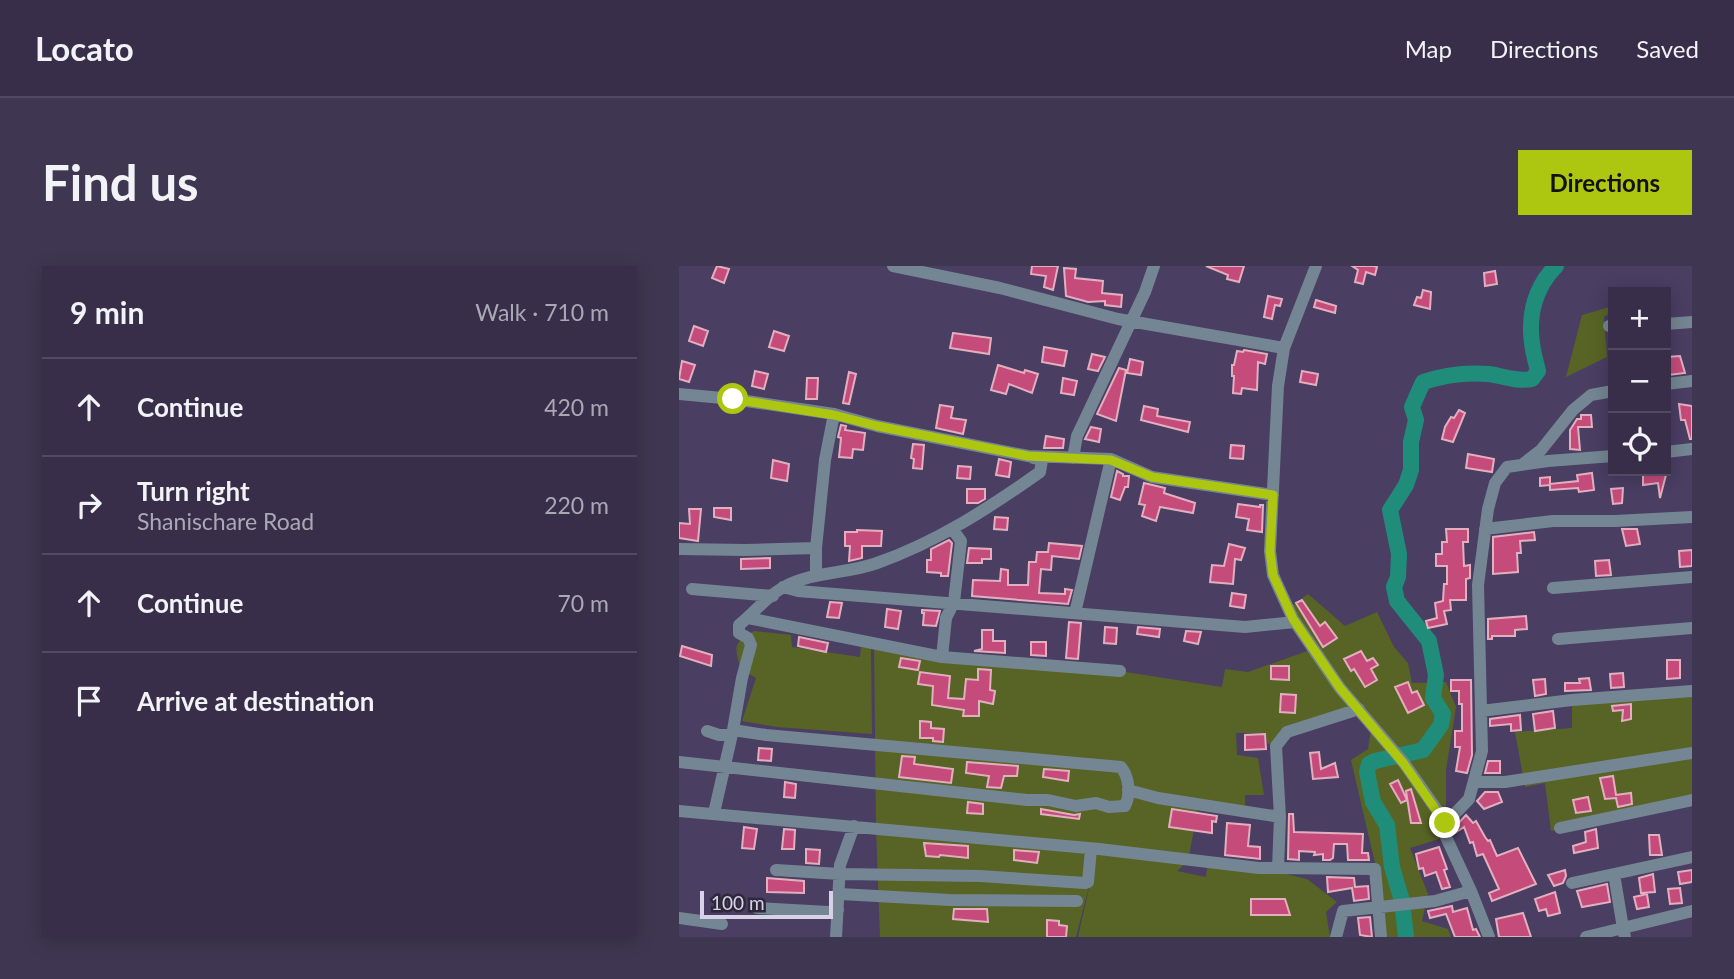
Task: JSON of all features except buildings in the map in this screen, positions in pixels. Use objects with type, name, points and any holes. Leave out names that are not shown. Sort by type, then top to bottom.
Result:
[{"type":"street","points":[[893,266],[1000,288],[1131,322],[1284,348]]},
{"type":"street","points":[[1073,458],[1077,436],[1145,292],[1154,266]]},
{"type":"street","points":[[1311,267],[1284,348],[1277,386],[1270,551],[1273,575],[1295,622],[1340,688],[1404,764],[1445,823],[1445,837],[1489,937]]},
{"type":"street","points":[[1671,324],[1692,322]]},
{"type":"street","points":[[1671,383],[1692,381]]},
{"type":"street","points":[[1523,464],[1542,450],[1573,410],[1591,395],[1608,392]]},
{"type":"street","points":[[679,394],[733,399],[834,415],[1042,460],[1041,472],[953,530],[876,564],[816,575],[778,592],[739,625],[739,633],[748,638],[751,645],[736,702],[733,733],[714,813]]},
{"type":"street","points":[[816,575],[816,548],[825,460],[834,415]]},
{"type":"street","points":[[1671,451],[1692,449]]},
{"type":"street","points":[[1028,456],[1111,460],[1152,477],[1273,495]]},
{"type":"street","points":[[1445,823],[1469,799],[1482,751],[1478,586],[1485,529],[1495,483],[1507,467],[1608,456]]},
{"type":"street","points":[[1075,613],[1111,460]]},
{"type":"street","points":[[1485,529],[1553,521],[1692,517]]},
{"type":"street","points":[[942,657],[946,618],[954,602],[961,541],[953,530]]},
{"type":"street","points":[[679,549],[816,548]]},
{"type":"street","points":[[1553,588],[1692,577]]},
{"type":"street","points":[[692,589],[798,591],[1245,627],[1295,622]]},
{"type":"street","points":[[748,618],[942,657],[1120,671]]},
{"type":"street","points":[[1558,639],[1692,628]]},
{"type":"street","points":[[1482,710],[1692,691]]},
{"type":"street","points":[[1278,868],[1280,817],[1276,746],[1287,732],[1359,709]]},
{"type":"street","points":[[679,762],[1027,800],[1048,800],[1076,806],[1096,803],[1108,807],[1125,806],[1129,798],[1125,772],[1121,767],[766,735],[733,733],[719,736],[707,731]]},
{"type":"street","points":[[1475,782],[1505,782],[1692,753]]},
{"type":"street","points":[[1128,790],[1159,798],[1280,817]]},
{"type":"street","points":[[1560,828],[1692,800]]},
{"type":"street","points":[[679,811],[1091,849],[1198,862],[1278,868],[1375,869],[1381,937]]},
{"type":"street","points":[[837,937],[840,865],[854,826]]},
{"type":"street","points":[[776,870],[840,874],[980,876],[1085,883],[1088,882],[1091,849]]},
{"type":"street","points":[[1572,883],[1692,857]]},
{"type":"street","points":[[1614,874],[1624,932]]},
{"type":"street","points":[[1336,937],[1343,911],[1435,901],[1471,891]]},
{"type":"street","points":[[840,894],[950,900],[1077,901]]},
{"type":"street","points":[[757,908],[828,912],[838,910]]},
{"type":"street","points":[[1586,937],[1624,932],[1692,911]]},
{"type":"street","points":[[679,918],[722,924]]},
{"type":"green space","points":[[1608,307],[1608,314],[1604,317],[1607,357],[1566,377],[1582,315]]},
{"type":"green space","points":[[1308,594],[1345,626],[1377,612],[1394,647],[1408,663],[1412,683],[1446,682],[1456,707],[1446,770],[1446,837],[1410,848],[1428,894],[1422,921],[1448,929],[1451,937],[1381,937],[1385,906],[1351,760],[1368,749],[1371,730],[1358,709],[1287,732],[1276,746],[1267,743],[1266,733],[1236,733],[1237,755],[1258,758],[1264,795],[1245,795],[1245,811],[1198,808],[1188,861],[1177,871],[1206,877],[1207,868],[1259,868],[1307,879],[1337,902],[1326,912],[1330,937],[1078,937],[1092,875],[1076,937],[880,937],[874,644],[1106,669],[1222,687],[1225,669],[1248,672],[1313,649],[1292,606]]},
{"type":"green space","points":[[754,631],[791,635],[792,647],[860,657],[861,647],[871,648],[872,734],[777,727],[742,721],[756,678],[741,669],[737,646]]},
{"type":"green space","points":[[1692,691],[1692,805],[1551,831],[1545,783],[1525,787],[1515,732],[1572,728],[1572,700]]},
{"type":"waterway","points":[[1406,937],[1387,825],[1373,802],[1367,772],[1369,764],[1375,761],[1423,750],[1441,725],[1443,714],[1433,698],[1436,675],[1429,641],[1397,601],[1394,587],[1398,577],[1399,554],[1390,510],[1406,485],[1411,470],[1411,442],[1416,420],[1412,407],[1423,382],[1439,378],[1480,373],[1532,379],[1538,371],[1532,343],[1532,312],[1538,292],[1556,266]]},
{"type":"route","points":[[733,399],[834,415],[1028,456],[1111,460],[1152,477],[1273,495],[1270,551],[1273,575],[1293,619],[1340,688],[1404,764],[1445,823]]}]
